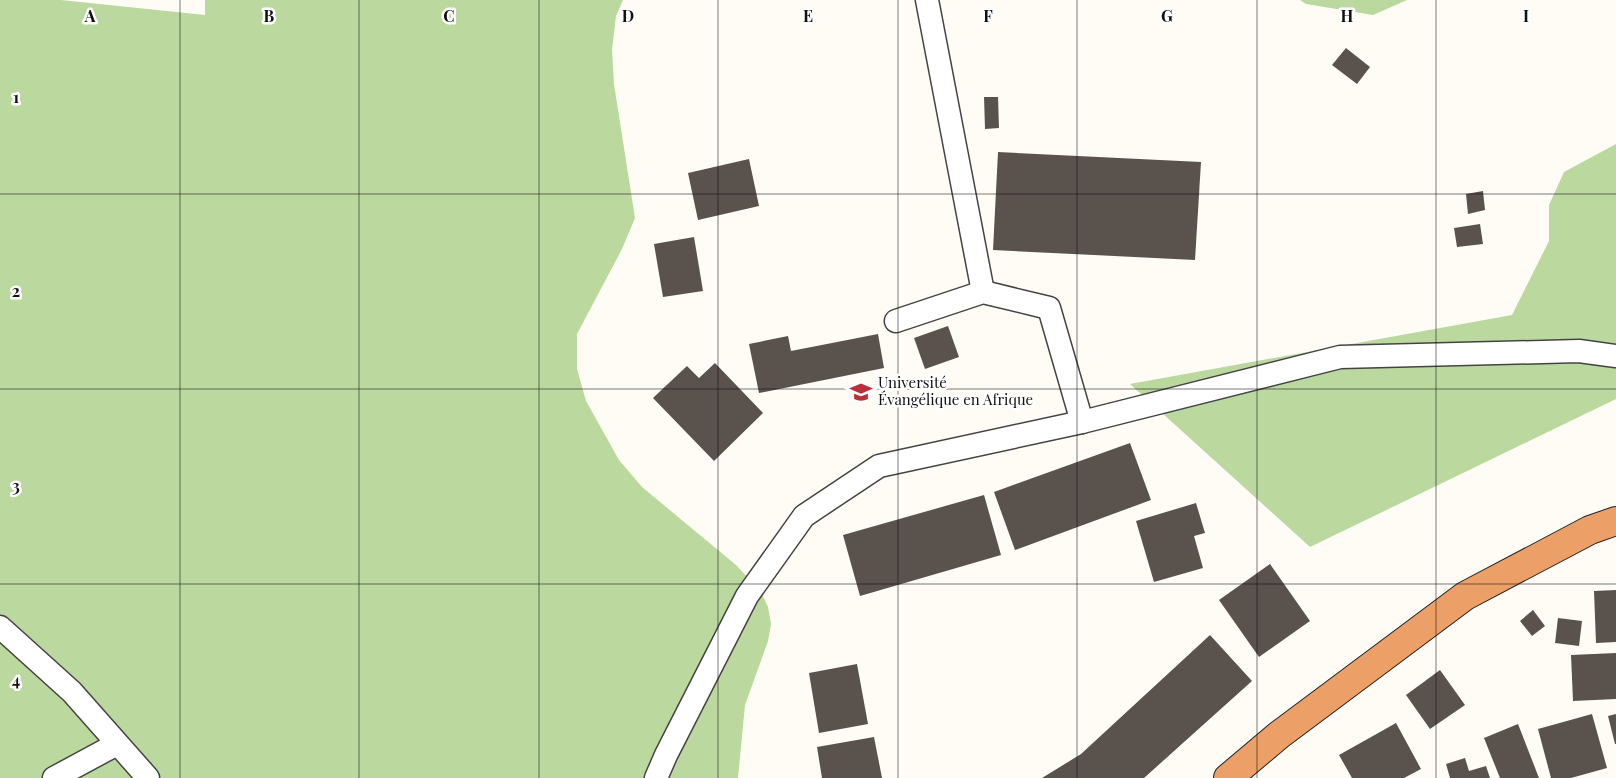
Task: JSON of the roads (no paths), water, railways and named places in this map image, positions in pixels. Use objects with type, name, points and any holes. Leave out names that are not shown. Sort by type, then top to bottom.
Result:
[{"type":"highway","points":[[1228,778],[1279,735],[1466,596],[1590,530],[1616,521]]},
{"type":"lane","points":[[927,0],[983,292]]},
{"type":"lane","points":[[896,321],[983,292],[1049,308],[1082,422]]},
{"type":"lane","points":[[656,778],[747,596],[804,516],[879,466],[1082,422],[1340,358],[1579,351],[1616,356]]},
{"type":"lane","points":[[0,627],[72,692],[148,778]]},
{"type":"lane","points":[[54,778],[117,744]]},
{"type":"place","name":"Université Évangélique en Afrique","points":[[861,392]]}]
